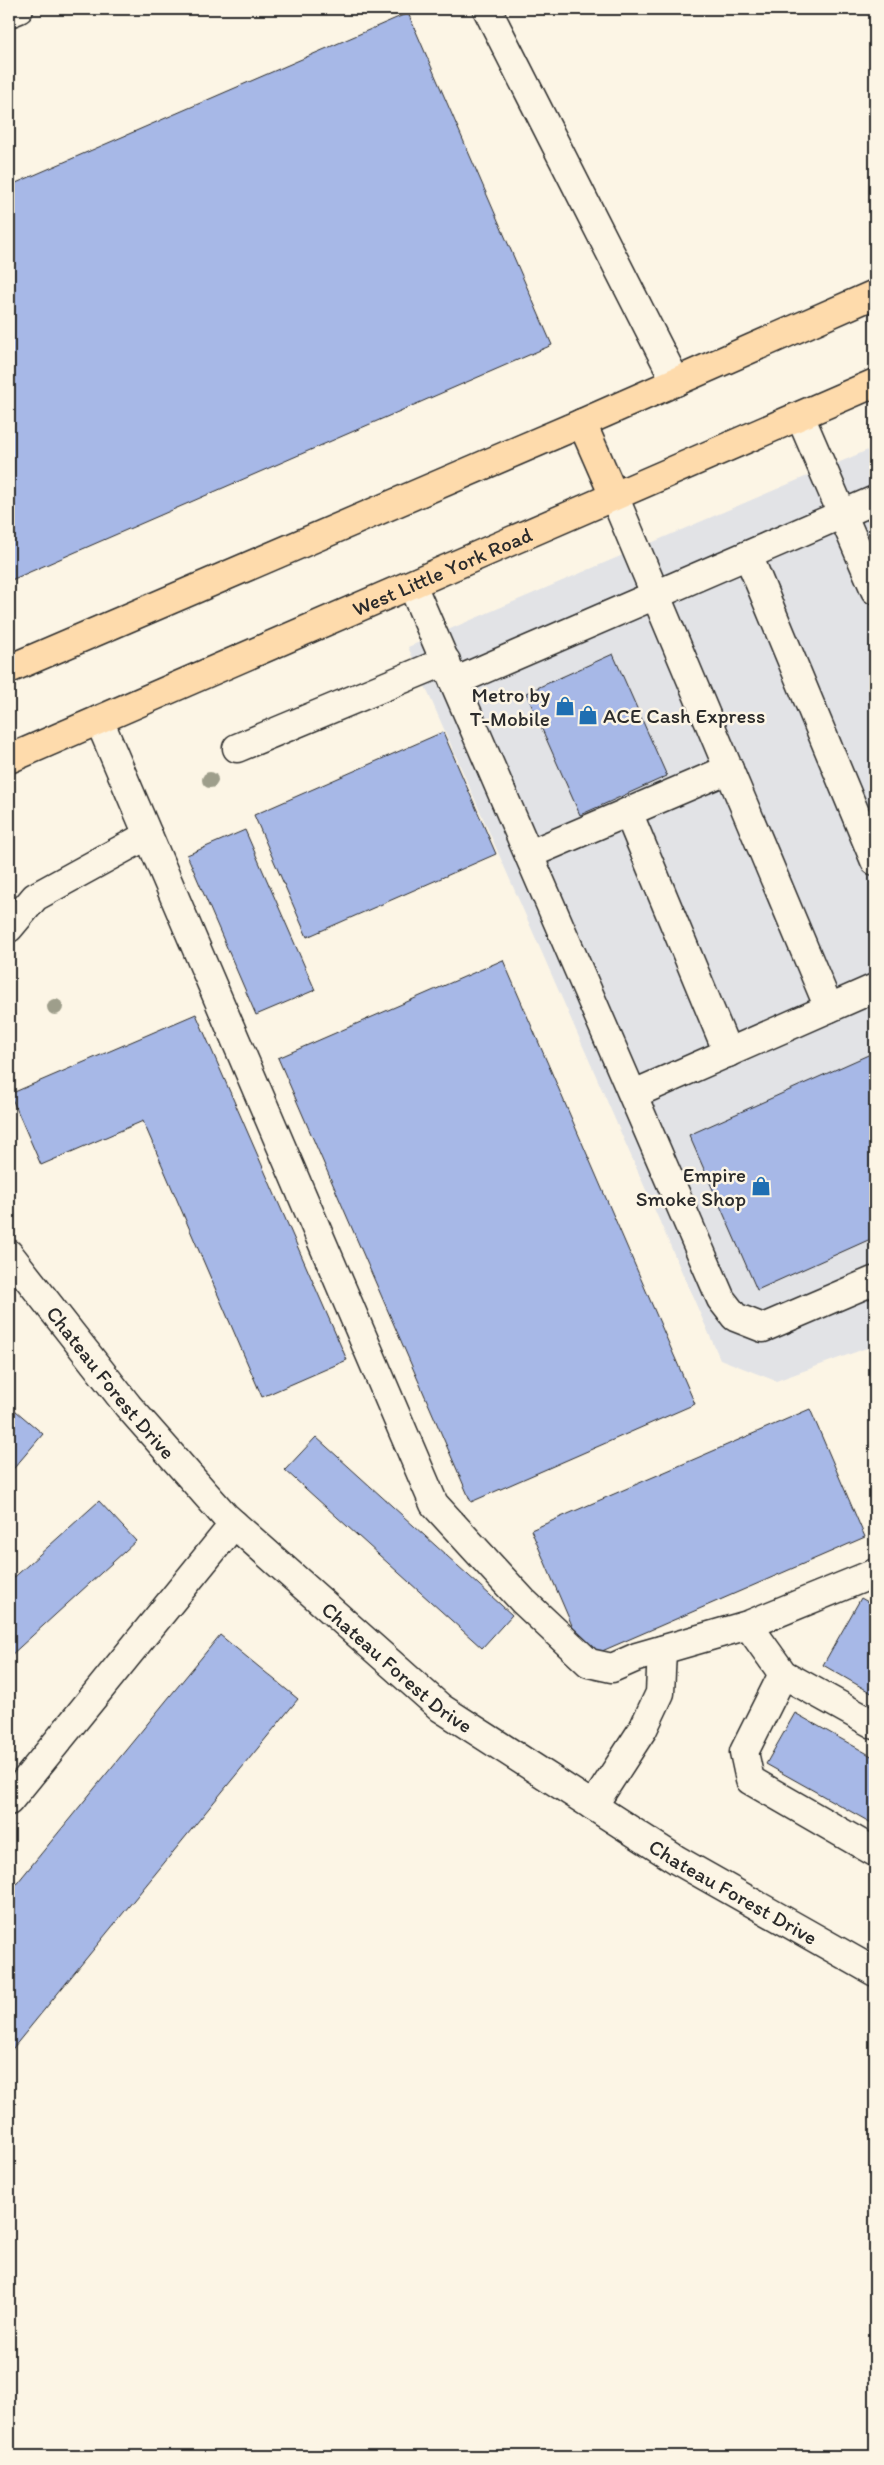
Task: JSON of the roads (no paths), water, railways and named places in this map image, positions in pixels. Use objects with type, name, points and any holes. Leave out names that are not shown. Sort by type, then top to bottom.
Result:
[{"type":"main road","points":[[9,670],[582,423],[875,294]]},
{"type":"main road","name":"West Little York Road","points":[[9,759],[875,383]]},
{"type":"main road","points":[[582,423],[614,496]]},
{"type":"street","points":[[9,13],[19,9]]},
{"type":"street","points":[[487,9],[676,382]]},
{"type":"street","points":[[800,416],[875,590]]},
{"type":"street","points":[[614,496],[830,1008]]},
{"type":"street","points":[[237,748],[450,672],[656,595],[875,500]]},
{"type":"street","points":[[748,555],[875,860]]},
{"type":"street","points":[[412,585],[634,1094],[721,1299],[735,1317],[763,1328],[873,1281],[875,1282]]},
{"type":"street","points":[[99,720],[434,1504],[523,1601],[589,1663],[612,1668],[637,1657],[748,1625],[875,1573]]},
{"type":"street","points":[[530,854],[729,769]]},
{"type":"street","points":[[628,812],[728,1053]]},
{"type":"street","points":[[9,928],[35,897],[148,835]]},
{"type":"street","points":[[634,1094],[875,988]]},
{"type":"street","name":"Chateau Forest Drive","points":[[9,1254],[128,1406],[234,1524],[441,1708],[677,1860],[875,1972]]},
{"type":"street","points":[[9,1801],[234,1524]]},
{"type":"street","points":[[748,1625],[784,1674],[875,1725]]},
{"type":"street","points":[[593,1806],[642,1729],[660,1693],[662,1650]]},
{"type":"street","points":[[784,1674],[744,1752],[750,1780],[875,1852]]},
{"type":"place","name":"Metro by T-Mobile","points":[[565,706]]},
{"type":"place","name":"ACE Cash Express","points":[[588,715]]},
{"type":"place","name":"Empire Smoke Shop","points":[[761,1186]]}]
